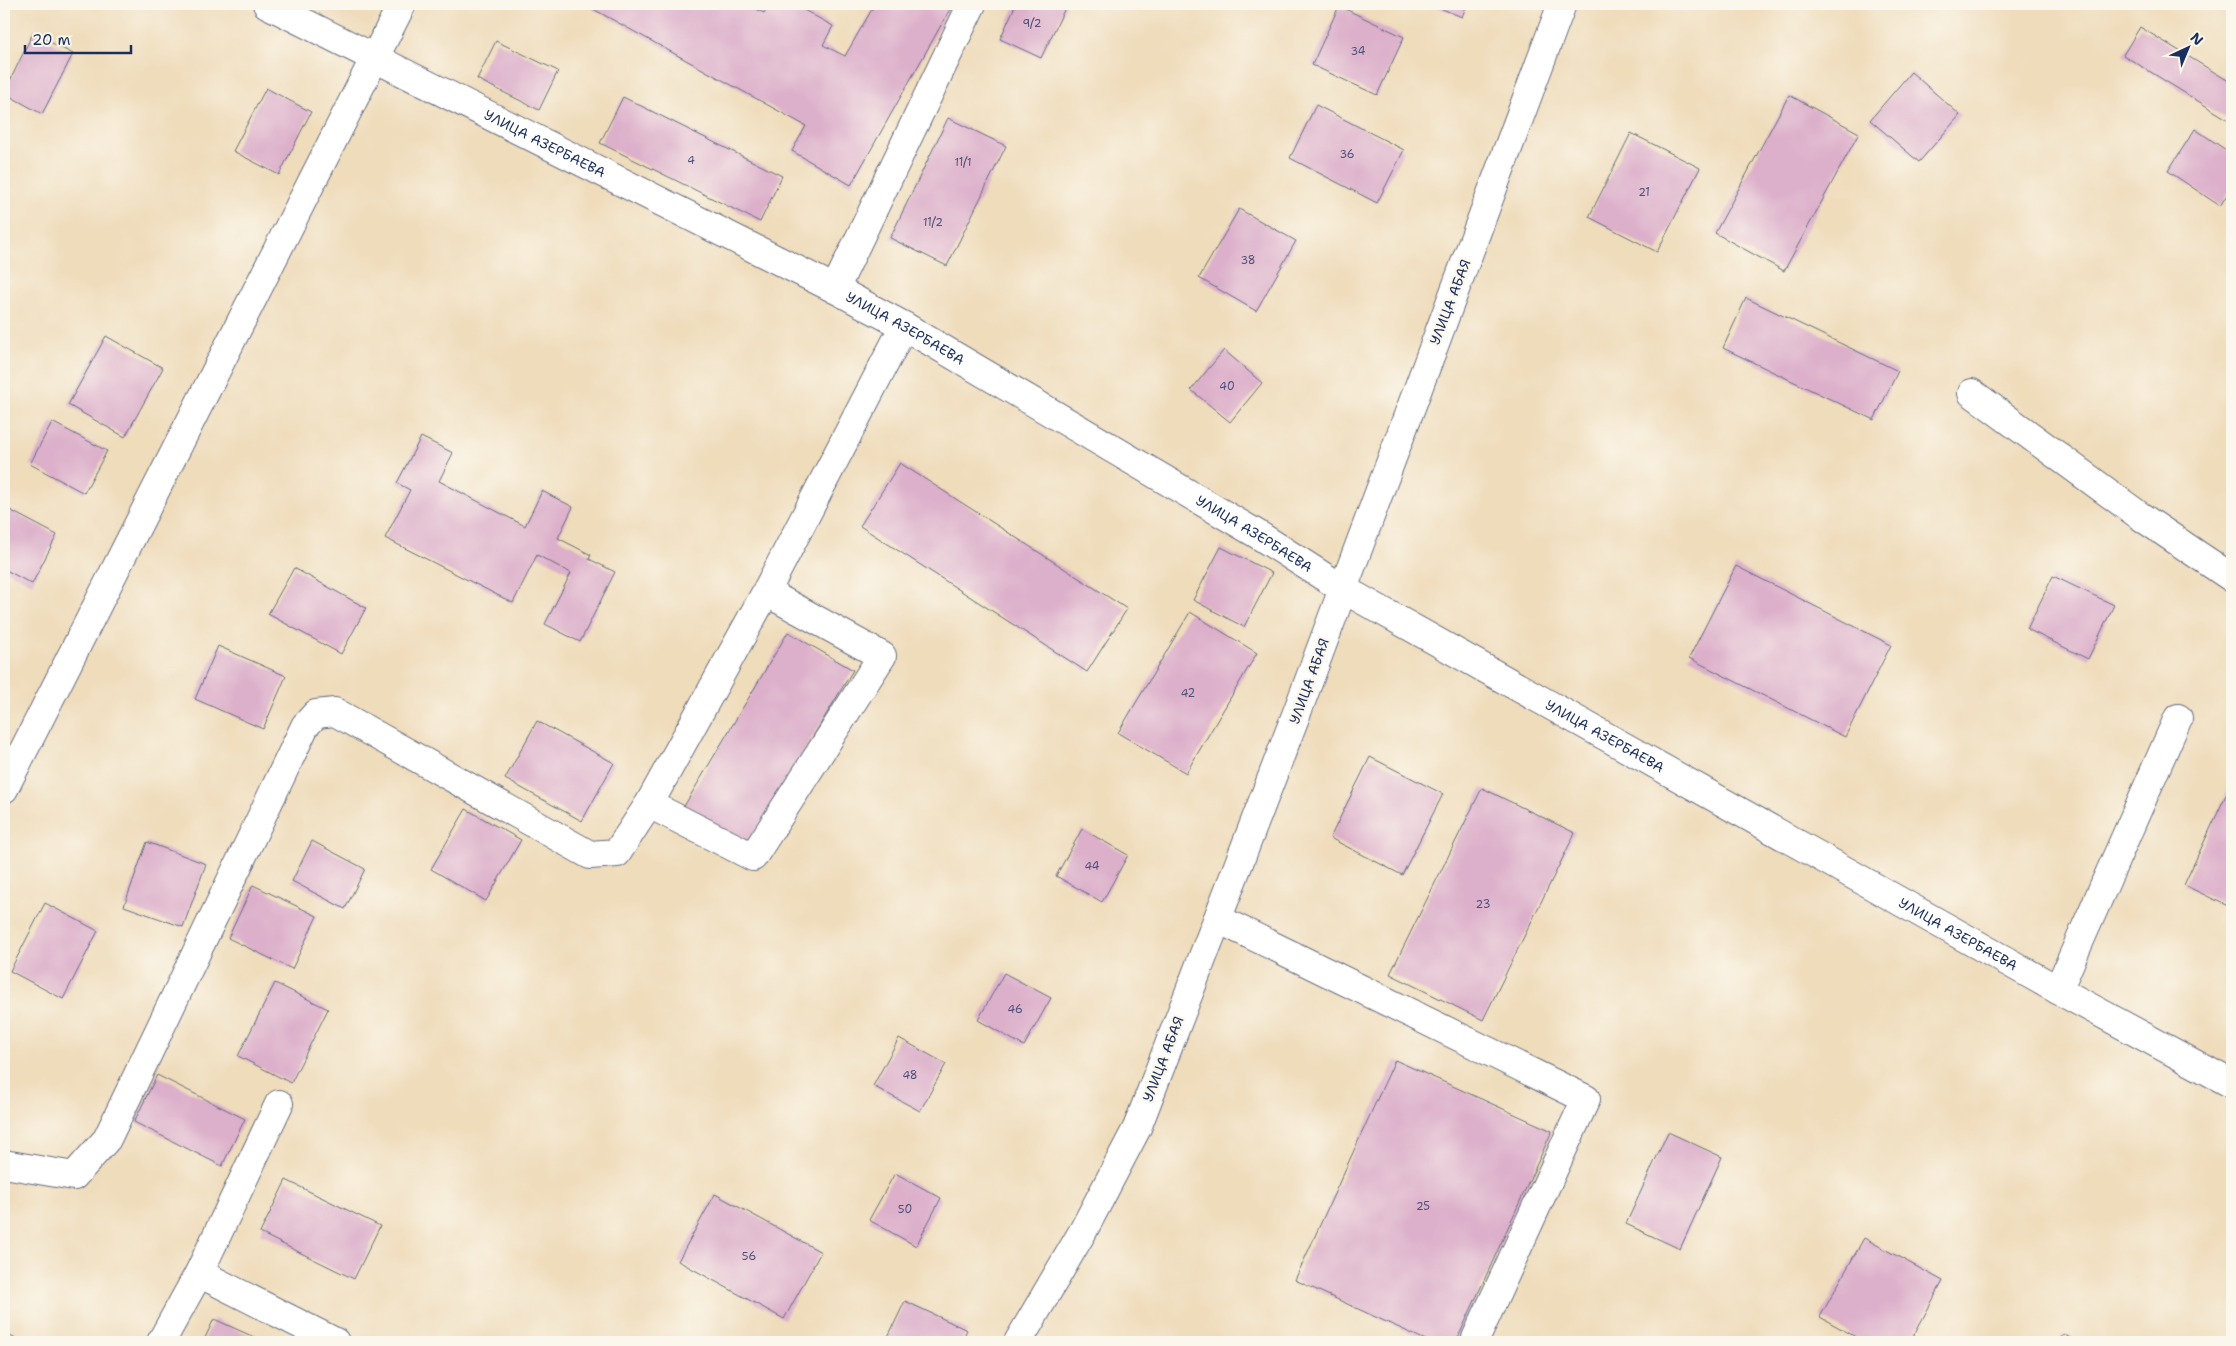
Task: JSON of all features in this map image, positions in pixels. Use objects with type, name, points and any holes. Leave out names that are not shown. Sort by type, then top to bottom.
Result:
[{"type":"street","name":"УЛИЦА АЗЕРБАЕВА","points":[[267,4],[835,289],[904,326],[1256,534],[1343,589],[2058,990],[2232,1084]]},
{"type":"street","points":[[4,789],[402,4]]},
{"type":"street","points":[[835,289],[972,4]]},
{"type":"street","name":"УЛИЦА АБАЯ","points":[[1018,1342],[1083,1231],[1137,1128],[1343,589],[1562,4]]},
{"type":"street","points":[[4,1164],[74,1176],[107,1138],[305,726],[316,714],[335,712],[590,855],[617,853],[649,804],[766,592],[904,326]]},
{"type":"street","points":[[1972,393],[2140,516],[2232,578]]},
{"type":"street","points":[[649,804],[753,857],[882,656],[766,592]]},
{"type":"street","points":[[2058,990],[2178,718]]},
{"type":"street","points":[[1218,919],[1586,1099],[1476,1338]]},
{"type":"street","points":[[161,1342],[199,1273],[279,1104]]},
{"type":"street","points":[[199,1273],[336,1342]]},
{"type":"building","points":[[584,4],[746,4],[764,13],[769,4],[793,4],[833,26],[823,45],[845,56],[875,4],[953,4],[851,185],[792,151],[806,126]]},
{"type":"building","points":[[1016,4],[1067,4],[1041,58],[1000,39]]},
{"type":"building","points":[[1430,4],[1467,4],[1462,17]]},
{"type":"building","points":[[1339,6],[1404,37],[1377,95],[1312,65]]},
{"type":"building","points":[[2140,27],[2232,83],[2232,122],[2123,55]]},
{"type":"building","points":[[33,33],[73,54],[42,114],[4,93]]},
{"type":"building","points":[[496,41],[558,71],[539,110],[477,79]]},
{"type":"building","points":[[1911,72],[1960,115],[1919,162],[1870,120]]},
{"type":"building","points":[[266,88],[311,112],[279,175],[233,151]]},
{"type":"building","points":[[1789,95],[1859,133],[1784,271],[1715,233]]},
{"type":"building","points":[[623,97],[782,176],[760,222],[600,143]]},
{"type":"building","points":[[1316,105],[1404,150],[1377,203],[1290,158]]},
{"type":"building","points":[[948,118],[1006,146],[947,266],[890,238]]},
{"type":"building","points":[[2195,129],[2232,154],[2232,187],[2220,206],[2168,171]]},
{"type":"building","points":[[1631,133],[1700,168],[1657,252],[1589,217]]},
{"type":"building","points":[[1239,209],[1296,241],[1256,311],[1199,278]]},
{"type":"building","points":[[1746,298],[1898,371],[1874,420],[1723,348]]},
{"type":"building","points":[[106,336],[163,368],[125,437],[68,405]]},
{"type":"building","points":[[1224,350],[1262,383],[1230,422],[1191,390]]},
{"type":"building","points":[[52,422],[107,451],[84,493],[30,464]]},
{"type":"building","points":[[421,437],[453,453],[439,481],[525,526],[542,491],[573,507],[558,538],[591,555],[589,559],[615,572],[580,642],[545,624],[571,573],[537,555],[513,603],[385,538],[410,490],[397,483]]},
{"type":"building","points":[[900,463],[1127,609],[1087,672],[860,526]]},
{"type":"building","points":[[4,507],[57,535],[32,584],[4,569]]},
{"type":"building","points":[[1221,547],[1272,573],[1244,627],[1193,600]]},
{"type":"building","points":[[1736,566],[1891,645],[1845,737],[1689,658]]},
{"type":"building","points":[[294,568],[366,608],[341,654],[268,614]]},
{"type":"building","points":[[2053,576],[2114,605],[2088,659],[2027,629]]},
{"type":"building","points":[[1190,612],[1257,653],[1186,773],[1118,733]]},
{"type":"building","points":[[788,632],[853,670],[747,846],[683,808]]},
{"type":"building","points":[[218,646],[286,676],[263,729],[195,699]]},
{"type":"building","points":[[537,721],[614,763],[582,821],[505,779]]},
{"type":"building","points":[[1370,757],[1443,794],[1402,875],[1330,838]]},
{"type":"building","points":[[2232,782],[2232,908],[2184,885]]},
{"type":"building","points":[[1482,788],[1575,833],[1483,1020],[1390,974]]},
{"type":"building","points":[[466,809],[521,840],[486,901],[431,869]]},
{"type":"building","points":[[1082,829],[1128,855],[1102,902],[1056,876]]},
{"type":"building","points":[[312,841],[365,869],[345,909],[292,881]]},
{"type":"building","points":[[147,842],[206,864],[183,927],[124,906]]},
{"type":"building","points":[[253,885],[317,916],[292,969],[228,938]]},
{"type":"building","points":[[45,903],[98,931],[63,999],[10,971]]},
{"type":"building","points":[[1004,973],[1051,998],[1024,1046],[978,1020]]},
{"type":"building","points":[[275,983],[328,1009],[291,1083],[238,1056]]},
{"type":"building","points":[[899,1038],[946,1064],[920,1111],[873,1086]]},
{"type":"building","points":[[1395,1060],[1552,1131],[1456,1342],[1430,1342],[1295,1280]]},
{"type":"building","points":[[157,1075],[245,1119],[222,1166],[134,1122]]},
{"type":"building","points":[[1668,1132],[1722,1157],[1680,1249],[1626,1224]]},
{"type":"building","points":[[895,1173],[941,1198],[916,1246],[869,1220]]},
{"type":"building","points":[[286,1180],[380,1226],[354,1279],[260,1233]]},
{"type":"building","points":[[715,1194],[821,1252],[784,1319],[678,1261]]},
{"type":"building","points":[[1864,1238],[1943,1281],[1910,1342],[1865,1342],[1820,1317]]},
{"type":"building","points":[[905,1301],[967,1330],[961,1342],[886,1341]]},
{"type":"building","points":[[214,1319],[265,1342],[203,1342]]},
{"type":"building","points":[[4,1333],[22,1342],[4,1342]]},
{"type":"building","points":[[2063,1334],[2078,1342],[2059,1342]]}]
